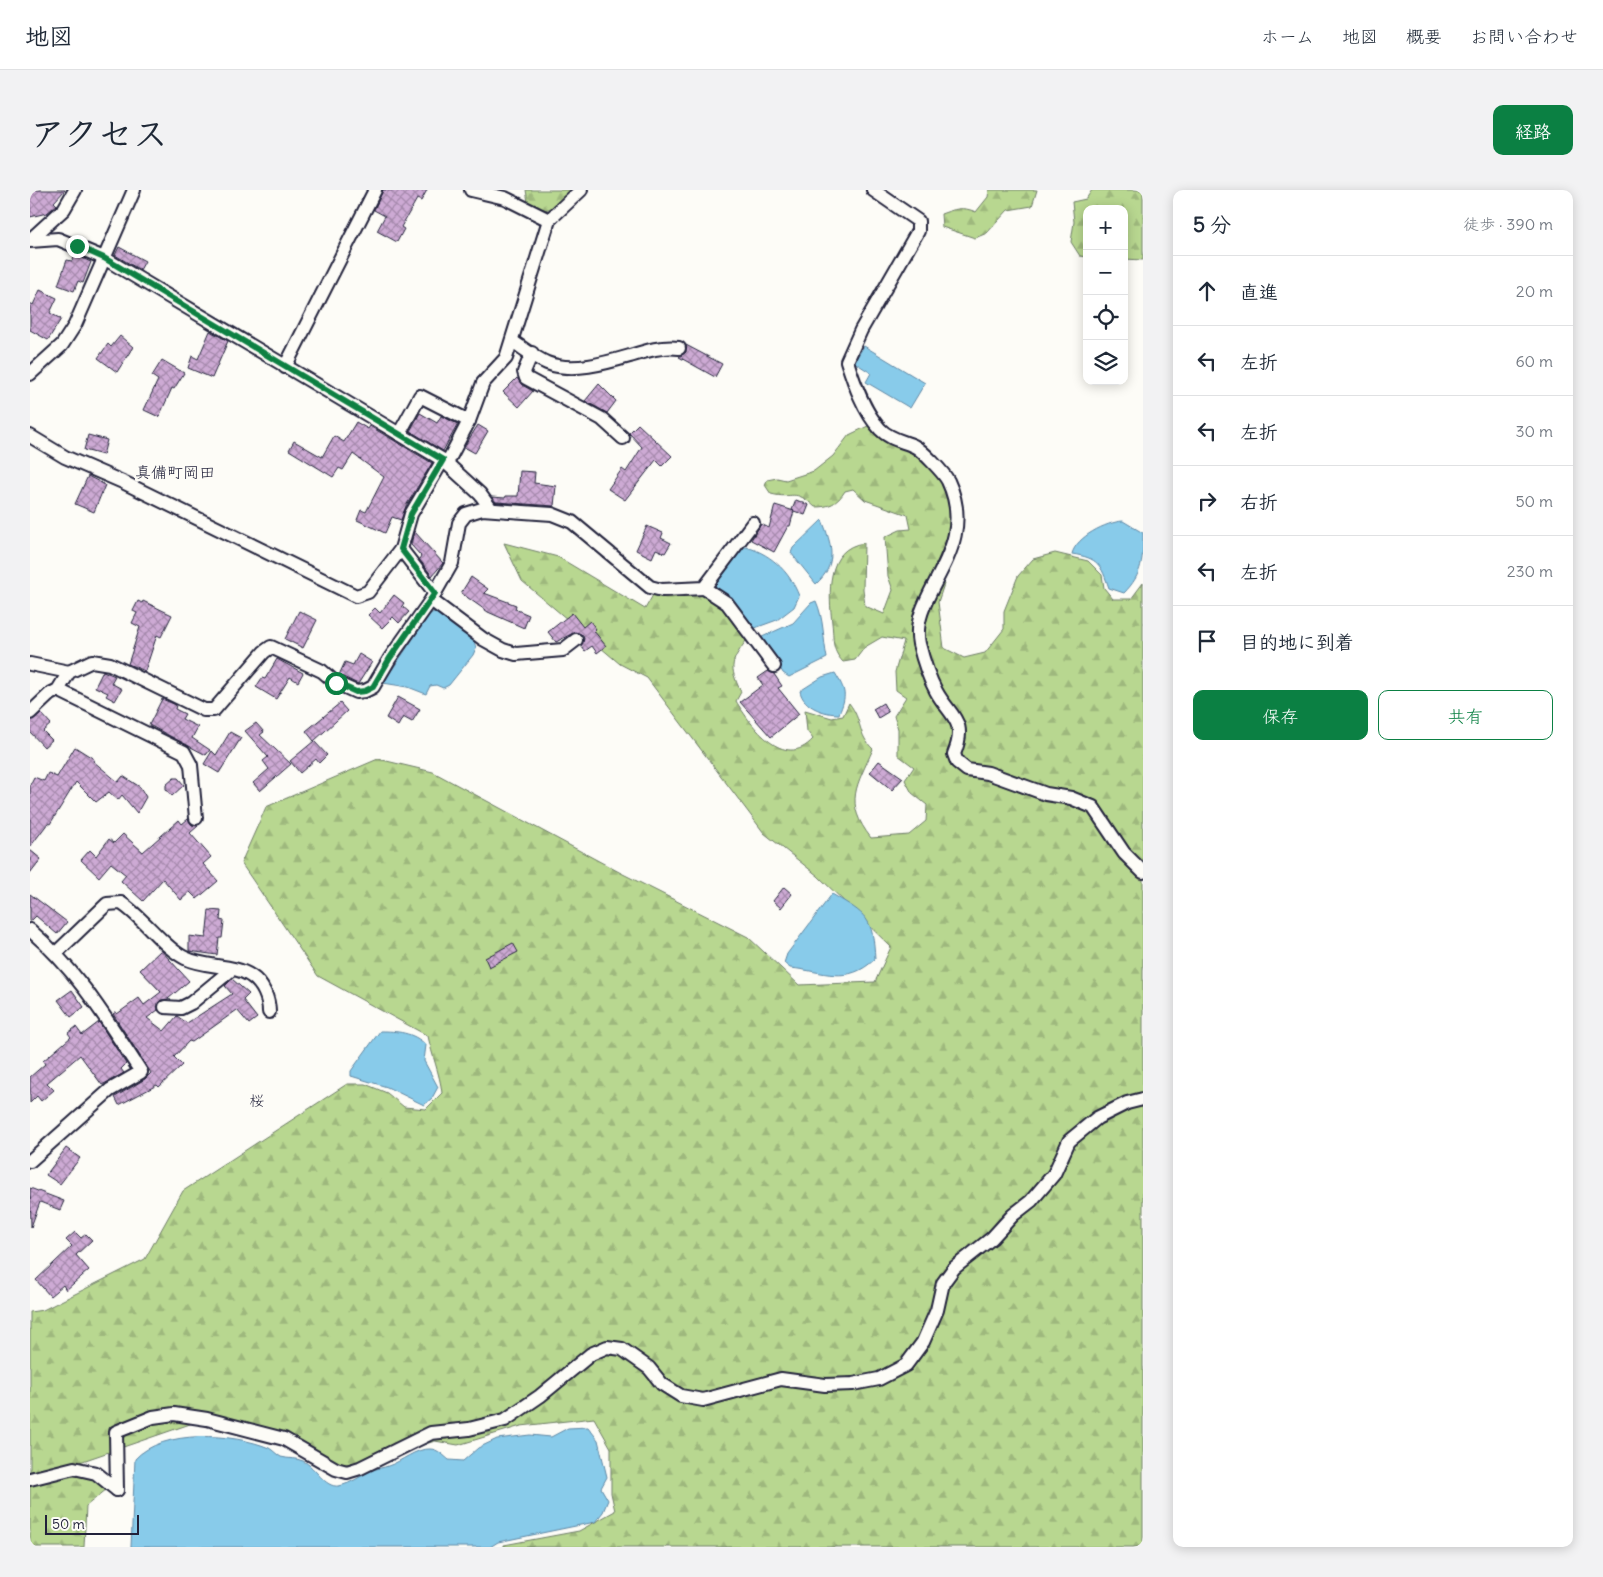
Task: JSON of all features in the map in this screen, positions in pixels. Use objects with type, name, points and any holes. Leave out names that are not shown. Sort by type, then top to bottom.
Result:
[{"type":"street","points":[[30,240],[64,209],[75,190]]},
{"type":"street","points":[[30,374],[66,338],[93,288],[134,190]]},
{"type":"street","points":[[285,367],[376,190]]},
{"type":"street","points":[[471,190],[505,198],[549,220]]},
{"type":"street","points":[[30,436],[65,457],[125,483],[356,596],[368,592],[401,549],[411,514],[469,421],[483,383],[506,358],[549,220],[581,190]]},
{"type":"street","points":[[874,190],[918,221],[918,231],[861,330],[847,361],[867,408],[881,430],[897,440],[916,446],[948,480],[957,509],[956,535],[946,563],[925,607],[920,622],[918,641],[933,684],[958,720],[960,740],[954,754],[957,762],[968,770],[988,773],[1046,794],[1072,798],[1093,807],[1124,853],[1143,872]]},
{"type":"street","points":[[30,240],[58,239],[104,258],[445,461],[480,494],[491,509]]},
{"type":"street","points":[[512,340],[547,363],[564,368],[609,362],[651,349],[679,348]]},
{"type":"street","points":[[532,353],[524,372],[526,378],[602,419],[623,438]]},
{"type":"street","points":[[399,434],[420,396],[469,421]]},
{"type":"street","points":[[30,713],[50,694],[58,690],[69,672],[92,661],[110,664],[204,710],[214,710],[264,652],[271,647],[322,670],[336,683],[356,692],[365,691],[373,687],[390,658],[433,597],[452,563],[459,522],[466,514],[482,509],[552,514],[572,522],[650,587],[662,590],[704,588],[727,603],[774,666]]},
{"type":"street","points":[[704,588],[753,523]]},
{"type":"street","points":[[401,549],[433,597],[483,639],[503,650],[516,654],[563,650],[576,640]]},
{"type":"street","points":[[30,664],[69,672]]},
{"type":"street","points":[[58,690],[184,752],[191,765],[196,818]]},
{"type":"street","points":[[56,953],[107,904],[121,903],[182,957],[200,964],[251,976],[269,1000],[269,1012]]},
{"type":"street","points":[[30,930],[56,953],[100,1009],[141,1072],[110,1090],[30,1161]]},
{"type":"street","points":[[165,1007],[181,1008],[231,970]]},
{"type":"street","points":[[30,1479],[74,1468],[96,1473],[117,1490],[116,1432],[153,1416],[174,1414],[207,1419],[284,1439],[336,1469],[347,1472],[360,1468],[431,1433],[469,1429],[505,1420],[540,1396],[591,1354],[607,1347],[622,1349],[649,1368],[662,1384],[681,1396],[702,1400],[781,1379],[825,1385],[853,1384],[879,1379],[906,1365],[922,1342],[937,1310],[943,1283],[954,1268],[992,1238],[1013,1215],[1031,1201],[1054,1174],[1069,1140],[1096,1118],[1128,1103],[1143,1100]]},
{"type":"green space","points":[[526,190],[575,190],[558,207],[544,210],[528,202]]},
{"type":"green space","points":[[989,190],[1037,190],[1032,206],[1008,210],[987,233],[975,238],[942,227],[941,214],[959,209],[976,212],[988,197]]},
{"type":"green space","points":[[1092,190],[1143,190],[1143,260],[1128,259],[1128,205],[1083,205],[1083,256],[1080,256],[1071,242],[1074,222],[1072,202],[1086,199]]},
{"type":"green space","points":[[868,426],[879,435],[916,452],[948,489],[954,511],[951,537],[934,579],[944,584],[938,602],[944,648],[964,658],[985,653],[1004,629],[1004,611],[1018,576],[1033,559],[1055,553],[1088,561],[1102,575],[1104,588],[1113,599],[1131,599],[1143,583],[1143,1547],[504,1547],[504,1545],[579,1531],[615,1511],[611,1493],[611,1448],[594,1418],[521,1426],[458,1445],[435,1441],[380,1458],[334,1466],[271,1441],[193,1423],[74,1464],[30,1471],[30,1312],[43,1310],[145,1259],[183,1191],[347,1084],[365,1084],[387,1093],[404,1107],[426,1109],[442,1093],[428,1036],[318,976],[241,863],[266,807],[378,759],[433,772],[621,873],[748,937],[799,985],[875,982],[891,947],[818,876],[764,833],[647,678],[620,664],[522,581],[504,543],[558,557],[645,609],[653,595],[695,591],[725,606],[748,638],[735,659],[733,669],[741,692],[736,701],[750,722],[769,741],[780,748],[791,750],[802,748],[813,739],[807,731],[805,710],[832,718],[843,716],[849,703],[864,738],[873,749],[862,773],[856,794],[855,804],[862,825],[871,838],[909,835],[926,821],[927,805],[912,793],[905,780],[914,767],[898,755],[898,729],[894,716],[906,697],[896,690],[895,672],[904,641],[882,637],[865,647],[855,660],[843,662],[836,653],[834,644],[830,599],[832,574],[836,563],[842,554],[851,547],[864,543],[863,589],[865,606],[884,614],[893,590],[888,576],[885,537],[900,530],[911,529],[908,515],[865,500],[853,489],[845,491],[832,504],[815,507],[802,497],[771,494],[765,485],[767,480],[777,478],[786,480],[814,471],[833,456],[849,435]]},
{"type":"green space","points":[[68,1476],[89,1477],[107,1489],[86,1506],[84,1547],[30,1547],[30,1486]]},
{"type":"water","points":[[864,346],[925,383],[910,408],[866,382],[871,373],[854,362]]},
{"type":"water","points":[[822,520],[831,554],[828,569],[816,584],[791,553],[793,548]]},
{"type":"water","points":[[1123,521],[1143,533],[1141,565],[1135,579],[1124,593],[1109,588],[1101,568],[1093,560],[1072,554],[1085,536],[1100,527]]},
{"type":"water","points":[[742,546],[761,553],[784,570],[799,596],[794,607],[777,620],[755,628],[729,597],[712,585]]},
{"type":"water","points":[[816,601],[822,622],[827,658],[789,677],[783,673],[762,637],[793,623],[811,603]]},
{"type":"water","points":[[436,611],[473,638],[476,648],[473,655],[449,685],[443,688],[436,685],[430,686],[426,694],[408,687],[383,683],[430,614]]},
{"type":"water","points":[[835,673],[844,693],[839,714],[815,709],[805,701],[800,691],[822,677]]},
{"type":"water","points":[[832,894],[853,907],[866,919],[872,934],[875,959],[865,967],[845,975],[824,974],[790,968],[784,963],[787,954]]},
{"type":"water","points":[[380,1031],[399,1032],[410,1035],[426,1045],[424,1061],[438,1087],[432,1098],[424,1105],[387,1087],[351,1076],[351,1071]]},
{"type":"water","points":[[588,1427],[598,1440],[607,1477],[601,1488],[608,1500],[603,1512],[595,1522],[498,1542],[490,1547],[131,1547],[135,1459],[147,1449],[180,1438],[218,1437],[254,1443],[269,1448],[281,1457],[303,1461],[324,1481],[334,1486],[339,1486],[425,1449],[436,1450],[449,1460],[463,1461],[478,1448],[497,1439],[530,1435],[551,1437],[568,1428]]},
{"type":"building","points":[[30,190],[65,190],[54,202],[57,205],[47,213],[30,217]]},
{"type":"building","points":[[383,190],[427,190],[421,201],[417,199],[401,227],[404,229],[397,242],[377,231],[385,216],[374,210]]},
{"type":"building","points":[[119,247],[145,261],[140,270],[115,255]]},
{"type":"building","points":[[75,255],[91,262],[83,283],[78,281],[74,291],[58,285],[67,260],[72,261]]},
{"type":"building","points":[[40,290],[57,298],[50,313],[61,319],[48,340],[30,330],[30,303],[33,305]]},
{"type":"building","points":[[210,331],[228,341],[212,378],[188,368],[192,356],[198,359]]},
{"type":"building","points":[[120,336],[133,347],[117,372],[98,358],[108,344],[111,347]]},
{"type":"building","points":[[686,345],[722,364],[715,377],[679,357],[686,352]]},
{"type":"building","points":[[162,360],[184,373],[174,389],[172,388],[159,417],[144,410],[158,380],[152,376]]},
{"type":"building","points":[[517,378],[522,385],[533,391],[519,407],[503,392]]},
{"type":"building","points":[[599,384],[616,401],[607,413],[585,401]]},
{"type":"building","points":[[420,413],[437,423],[441,416],[458,424],[443,451],[410,431]]},
{"type":"building","points":[[356,422],[368,429],[370,426],[432,463],[406,506],[401,520],[392,517],[385,533],[357,520],[361,510],[366,512],[384,477],[353,454],[343,470],[339,468],[333,477],[289,450],[294,441],[322,457],[334,436],[344,442]]},
{"type":"building","points":[[638,424],[672,456],[662,466],[656,460],[625,500],[608,489],[622,469],[626,472],[642,447],[629,433]]},
{"type":"building","points":[[478,425],[488,431],[475,453],[464,447]]},
{"type":"building","points":[[88,435],[107,440],[103,455],[84,450]]},
{"type":"building","points":[[520,471],[535,472],[534,483],[556,486],[554,506],[496,502],[492,497],[518,496]]},
{"type":"building","points":[[88,476],[105,485],[94,512],[75,504]]},
{"type":"building","points":[[796,500],[809,505],[805,515],[792,510]]},
{"type":"building","points":[[775,505],[794,511],[790,526],[788,526],[774,552],[751,540],[761,524],[769,528]]},
{"type":"building","points":[[647,526],[663,533],[661,538],[671,543],[665,553],[656,549],[652,558],[636,550]]},
{"type":"building","points":[[414,531],[443,563],[432,576],[419,559],[421,556],[411,545]]},
{"type":"building","points":[[471,577],[488,589],[484,593],[516,605],[515,609],[529,615],[524,628],[488,612],[461,593]]},
{"type":"building","points":[[394,595],[404,603],[402,606],[409,612],[399,623],[393,617],[382,628],[368,615],[375,608],[380,613]]},
{"type":"building","points":[[138,601],[142,603],[143,601],[172,615],[161,637],[157,635],[145,671],[128,664],[140,627],[132,623],[137,613],[133,611]]},
{"type":"building","points":[[299,611],[317,620],[303,648],[285,639]]},
{"type":"building","points":[[572,613],[583,627],[590,621],[596,629],[594,631],[606,646],[597,653],[592,646],[585,651],[581,646],[584,639],[583,635],[575,632],[556,642],[548,632]]},
{"type":"building","points":[[359,654],[372,662],[358,684],[339,675],[345,662],[353,665]]},
{"type":"building","points":[[277,659],[303,673],[298,682],[290,677],[276,699],[256,687],[262,678],[265,679]]},
{"type":"building","points":[[103,671],[115,676],[111,683],[122,689],[115,701],[106,696],[108,693],[95,687]]},
{"type":"building","points":[[768,671],[774,674],[782,686],[778,688],[799,714],[771,737],[740,702],[763,685],[758,678]]},
{"type":"building","points":[[398,697],[420,709],[412,722],[403,717],[398,726],[386,718]]},
{"type":"building","points":[[162,699],[176,705],[175,709],[185,714],[182,719],[198,727],[192,738],[210,750],[206,755],[149,725]]},
{"type":"building","points":[[340,703],[347,711],[314,741],[306,731]]},
{"type":"building","points":[[883,703],[888,712],[878,718],[873,709]]},
{"type":"building","points":[[41,713],[51,724],[43,731],[52,740],[44,747],[30,732],[30,721]]},
{"type":"building","points":[[256,723],[264,732],[260,735],[291,764],[260,791],[253,783],[269,769],[263,761],[268,757],[245,731]]},
{"type":"building","points":[[230,732],[241,738],[219,773],[204,764],[212,751],[216,755]]},
{"type":"building","points":[[314,741],[327,755],[319,763],[316,759],[300,773],[290,761]]},
{"type":"building","points":[[75,747],[94,759],[93,761],[118,782],[123,776],[140,787],[146,797],[137,813],[122,795],[118,800],[109,792],[96,802],[76,782],[50,824],[48,823],[30,847],[30,785],[34,777],[44,781],[48,773],[57,777]]},
{"type":"building","points":[[879,761],[903,778],[892,790],[870,772]]},
{"type":"building","points":[[174,778],[178,778],[184,785],[172,796],[166,789],[166,785]]},
{"type":"building","points":[[188,819],[192,825],[198,826],[190,833],[211,857],[203,864],[218,881],[197,899],[190,892],[181,900],[163,879],[143,901],[121,881],[126,875],[111,863],[99,877],[81,860],[90,850],[96,856],[109,839],[114,843],[123,834],[143,852],[179,820],[182,824]]},
{"type":"building","points":[[30,850],[41,859],[30,873]]},
{"type":"building","points":[[784,887],[792,894],[781,908],[773,901]]},
{"type":"building","points":[[30,894],[67,922],[57,934],[36,916],[30,922]]},
{"type":"building","points":[[209,910],[221,911],[220,920],[224,921],[217,955],[189,951],[189,936],[206,938]]},
{"type":"building","points":[[513,943],[518,952],[489,967],[485,958]]},
{"type":"building","points":[[161,950],[189,981],[168,999],[161,1000],[158,1003],[158,1010],[147,1018],[164,1031],[177,1016],[187,1023],[232,994],[225,986],[232,979],[249,994],[243,1000],[257,1018],[249,1024],[237,1010],[192,1042],[189,1041],[174,1057],[182,1065],[159,1087],[157,1085],[119,1105],[115,1097],[145,1079],[151,1073],[113,1014],[116,1012],[117,1014],[139,998],[144,1005],[161,992],[140,970]]},
{"type":"building","points":[[72,990],[84,1007],[71,1017],[58,1000]]},
{"type":"building","points":[[99,1022],[126,1064],[121,1069],[124,1073],[102,1085],[80,1055],[47,1083],[54,1090],[41,1101],[37,1096],[30,1103],[30,1077],[45,1064],[43,1061],[71,1037],[68,1033],[76,1027],[82,1035]]},
{"type":"building","points":[[66,1148],[80,1158],[60,1184],[46,1175]]},
{"type":"building","points":[[30,1188],[64,1201],[60,1210],[40,1202],[31,1227]]},
{"type":"building","points":[[75,1232],[81,1238],[86,1234],[92,1240],[76,1255],[89,1270],[66,1290],[63,1285],[50,1296],[36,1280],[72,1246],[66,1240]]},
{"type":"district","name":"真備町岡田","points":[[175,472]]},
{"type":"district","name":"桜","points":[[257,1101]]},
{"type":"route","points":[[77,246],[104,258],[443,460],[411,514],[401,549],[435,593],[390,658],[373,687],[365,691],[356,692],[336,683]]}]
